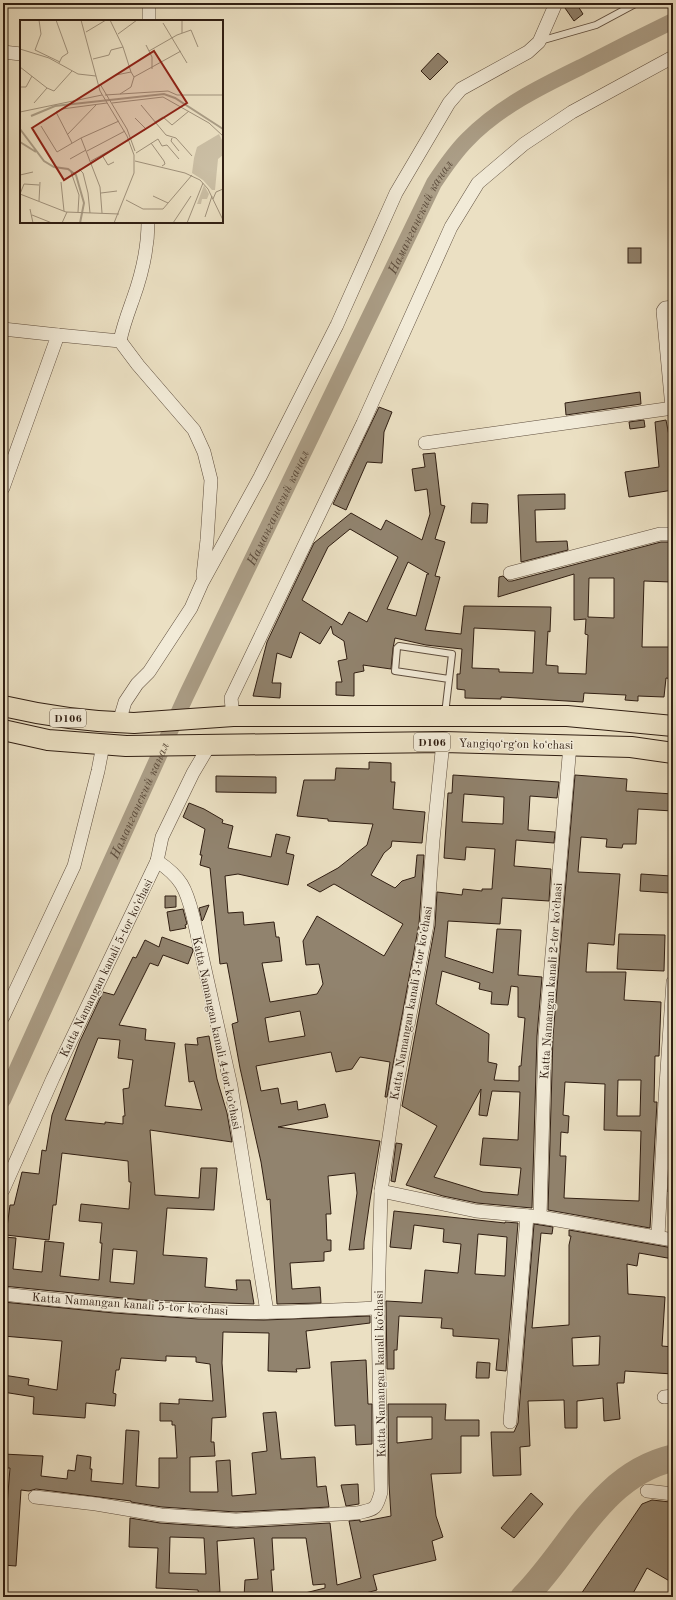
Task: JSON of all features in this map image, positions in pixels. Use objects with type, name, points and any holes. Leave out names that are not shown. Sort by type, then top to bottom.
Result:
[{"type":"main road","name":"D106","points":[[3,706],[69,718],[127,723],[233,716],[567,716],[673,726]]},
{"type":"main road","name":"D106","points":[[3,730],[48,740],[103,745],[200,746]]},
{"type":"main road","name":"Yangiqoʻrgʻon koʻchasi","points":[[200,746],[443,742],[631,747],[673,753]]},
{"type":"street","points":[[149,3],[149,20]]},
{"type":"street","points":[[127,723],[125,702],[137,684],[149,672],[191,608],[202,583],[260,477],[337,325],[396,193],[449,103],[461,89],[528,52],[539,42],[556,3]]},
{"type":"street","points":[[3,52],[20,54]]},
{"type":"street","points":[[233,716],[231,698],[363,423],[451,227],[478,183],[524,144],[572,112],[673,57]]},
{"type":"street","points":[[120,341],[123,326],[143,264],[147,244],[148,223]]},
{"type":"street","points":[[425,443],[672,408],[663,312],[665,308],[673,307]]},
{"type":"street","points":[[3,329],[120,341],[138,365],[194,430],[204,452],[211,480],[207,540],[202,583]]},
{"type":"street","points":[[3,488],[58,335]]},
{"type":"street","points":[[510,573],[660,534],[673,536]]},
{"type":"street","name":"Katta Namangan kanali 3-tor koʻchasi","points":[[381,1191],[397,1083],[427,925],[433,840],[443,742]]},
{"type":"street","points":[[3,1017],[74,866],[98,772],[103,745]]},
{"type":"street","name":"Katta Namangan kanali 2-tor koʻchasi","points":[[510,1422],[533,1217],[545,1036],[570,745]]},
{"type":"street","name":"Katta Namangan kanali 5-tor koʻchasi","points":[[3,1190],[53,1078],[157,861],[162,837],[193,773],[200,746]]},
{"type":"street","name":"Katta Namangan kanali 4-tor koʻchasi","points":[[157,861],[177,877],[187,895],[193,916],[231,1086],[266,1312]]},
{"type":"street","points":[[658,1237],[669,1100],[673,982]]},
{"type":"street","points":[[381,1191],[476,1211],[533,1217],[673,1240]]},
{"type":"street","name":"Katta Namangan kanali koʻchasi","points":[[35,1497],[96,1504],[161,1515],[236,1520],[357,1513],[372,1510],[378,1505],[382,1492],[378,1308],[381,1191]]},
{"type":"street","name":"Katta Namangan kanali 5-tor koʻchasi","points":[[3,1294],[136,1307],[226,1312],[378,1308]]},
{"type":"street","points":[[647,1491],[673,1494]]},
{"type":"lane","points":[[539,42],[596,25],[637,3]]},
{"type":"lane","points":[[445,716],[452,654],[399,646],[397,648],[395,671],[449,679]]},
{"type":"building","points":[[573,3],[576,3],[583,14],[574,21],[565,8]]},
{"type":"building","points":[[438,53],[448,62],[430,80],[421,71]]},
{"type":"building","points":[[628,248],[641,248],[641,263],[628,263]]},
{"type":"building","points":[[640,392],[641,404],[566,415],[565,403]]},
{"type":"building","points":[[379,407],[392,412],[384,432],[382,463],[367,462],[346,510],[333,504]]},
{"type":"building","points":[[644,420],[645,427],[630,429],[629,422]]},
{"type":"building","points":[[666,420],[670,441],[671,465],[673,465],[673,490],[629,497],[625,472],[659,467],[655,422]]},
{"type":"building","points":[[435,453],[441,505],[445,506],[435,539],[445,542],[435,576],[440,577],[425,630],[461,634],[464,606],[551,607],[546,665],[558,666],[558,673],[586,674],[588,635],[585,634],[586,619],[574,620],[574,574],[498,597],[499,577],[503,576],[508,581],[512,581],[661,542],[668,542],[672,544],[671,582],[644,581],[642,647],[673,647],[673,679],[666,678],[664,697],[638,696],[638,701],[625,700],[626,695],[584,693],[583,702],[501,697],[501,699],[465,698],[465,690],[457,689],[457,674],[460,674],[462,649],[426,645],[395,638],[391,669],[363,665],[364,671],[354,673],[354,696],[336,695],[336,682],[342,682],[338,661],[347,659],[344,641],[333,634],[331,626],[320,644],[300,632],[291,658],[277,653],[272,683],[281,683],[280,698],[253,696],[267,642],[314,543],[351,513],[381,530],[386,520],[422,540],[430,514],[427,489],[415,491],[412,469],[425,467],[423,454]],"holes":[[[350,529],[398,557],[367,622],[349,612],[342,625],[302,600],[328,547]],[[408,562],[429,574],[427,574],[416,616],[387,609]],[[589,578],[614,578],[614,618],[588,617]],[[474,628],[535,631],[533,673],[499,672],[499,669],[472,668]]]},
{"type":"building","points":[[565,494],[565,509],[535,510],[536,542],[567,541],[568,550],[521,562],[518,495]]},
{"type":"building","points":[[472,503],[488,504],[487,523],[471,523]]},
{"type":"building","points":[[369,762],[391,763],[391,782],[395,782],[393,809],[425,812],[422,843],[392,841],[391,847],[384,853],[371,875],[395,888],[402,881],[415,877],[417,855],[424,855],[419,924],[387,1097],[385,1097],[390,1062],[360,1057],[352,1069],[336,1072],[331,1052],[256,1066],[261,1091],[278,1088],[281,1104],[297,1101],[298,1110],[325,1104],[328,1117],[278,1127],[380,1141],[370,1200],[364,1249],[349,1250],[357,1193],[355,1173],[328,1176],[331,1214],[326,1214],[327,1240],[331,1240],[331,1251],[324,1252],[324,1261],[290,1263],[292,1289],[320,1287],[321,1303],[277,1304],[270,1199],[267,1200],[261,1162],[240,1068],[232,1024],[238,1022],[227,963],[220,964],[210,868],[200,865],[202,855],[200,855],[205,829],[183,817],[189,803],[204,809],[223,820],[222,823],[233,826],[228,848],[271,857],[276,834],[290,837],[286,853],[294,855],[288,885],[238,874],[225,876],[228,913],[243,912],[244,925],[274,922],[276,937],[279,937],[282,961],[262,963],[270,1002],[317,994],[323,984],[319,964],[306,965],[303,941],[317,916],[384,956],[403,924],[334,884],[320,892],[307,885],[338,868],[367,845],[373,824],[328,821],[328,819],[297,816],[304,780],[335,780],[336,768],[369,769]],"holes":[[[300,1011],[305,1036],[269,1042],[265,1018]]]},
{"type":"building","points":[[453,775],[559,782],[557,798],[530,796],[528,830],[555,832],[554,843],[516,840],[514,866],[551,869],[549,901],[502,898],[500,924],[448,921],[445,957],[493,973],[497,929],[521,930],[518,975],[542,977],[537,1036],[532,1208],[477,1203],[443,1196],[406,1185],[437,1126],[402,1106],[435,926],[437,892],[462,895],[463,889],[482,891],[482,889],[492,889],[495,849],[466,847],[465,860],[444,858],[448,793],[452,793]],"holes":[[[464,794],[504,797],[503,824],[462,822]],[[442,971],[480,983],[479,989],[492,992],[491,1004],[508,1005],[511,986],[518,987],[518,1017],[525,1018],[521,1066],[519,1066],[519,1081],[494,1080],[497,1064],[488,1062],[489,1034],[436,1004]],[[481,1089],[479,1115],[487,1116],[492,1091],[520,1092],[518,1140],[483,1138],[480,1165],[521,1168],[518,1195],[483,1192],[434,1177]]]},
{"type":"building","points":[[575,775],[627,779],[626,791],[673,794],[673,811],[638,809],[636,844],[623,844],[622,848],[606,847],[607,839],[581,837],[578,872],[620,874],[614,945],[588,943],[586,972],[626,972],[624,1000],[661,1002],[659,1056],[655,1056],[654,1102],[657,1102],[650,1228],[548,1210],[553,1036]],"holes":[[[618,1080],[641,1080],[640,1116],[617,1116]],[[565,1082],[605,1084],[604,1130],[641,1131],[639,1201],[564,1198],[566,1156],[560,1156],[561,1132],[568,1133],[569,1116],[563,1115]]]},
{"type":"building","points":[[216,776],[276,777],[276,793],[216,792]]},
{"type":"building","points":[[641,874],[671,876],[670,893],[640,891]]},
{"type":"building","points":[[165,896],[176,896],[176,907],[165,908]]},
{"type":"building","points":[[209,905],[203,920],[202,921],[199,908]]},
{"type":"building","points":[[183,909],[187,924],[185,925],[186,928],[170,931],[167,912]]},
{"type":"building","points":[[619,934],[665,935],[664,971],[617,969]]},
{"type":"building","points":[[162,937],[192,948],[193,951],[188,964],[163,955],[158,966],[150,963],[119,1025],[146,1029],[145,1040],[175,1043],[165,1106],[202,1110],[194,1081],[189,1082],[185,1044],[198,1045],[197,1038],[209,1036],[217,1079],[227,1113],[232,1142],[150,1130],[155,1195],[199,1198],[201,1168],[217,1168],[214,1210],[167,1208],[163,1255],[207,1258],[205,1287],[237,1290],[236,1280],[250,1280],[254,1304],[143,1300],[3,1286],[3,1237],[16,1238],[13,1269],[42,1272],[45,1241],[64,1243],[60,1276],[99,1280],[102,1223],[79,1221],[81,1204],[129,1209],[131,1182],[129,1182],[128,1161],[62,1153],[56,1205],[53,1205],[49,1240],[6,1235],[10,1205],[14,1205],[22,1172],[39,1174],[42,1150],[46,1151],[52,1115],[80,1041],[103,992],[114,995],[133,957],[136,958],[145,940],[159,947]],"holes":[[[98,1038],[120,1040],[118,1058],[133,1060],[129,1088],[123,1089],[125,1116],[123,1116],[123,1124],[105,1122],[105,1124],[65,1120]],[[113,1249],[137,1251],[134,1284],[110,1282]]]},
{"type":"building","points":[[673,1103],[673,1192],[668,1192]]},
{"type":"building","points":[[396,1143],[402,1144],[395,1182],[391,1181]]},
{"type":"building","points":[[394,1211],[505,1223],[518,1223],[506,1371],[496,1370],[499,1339],[453,1336],[453,1329],[441,1328],[442,1318],[399,1316],[397,1350],[394,1350],[394,1369],[387,1369],[386,1301],[422,1303],[425,1270],[458,1273],[461,1244],[443,1242],[444,1229],[414,1225],[411,1249],[390,1247]],"holes":[[[478,1234],[507,1237],[505,1276],[475,1274]]]},
{"type":"building","points":[[534,1224],[553,1227],[552,1234],[541,1233],[532,1328],[569,1325],[569,1245],[571,1236],[569,1236],[569,1230],[673,1248],[673,1259],[639,1253],[637,1266],[627,1264],[628,1294],[665,1297],[662,1346],[673,1347],[673,1374],[625,1371],[624,1383],[617,1383],[620,1419],[604,1421],[603,1398],[577,1401],[577,1428],[565,1428],[564,1400],[528,1401],[530,1446],[520,1447],[521,1475],[493,1476],[491,1432],[514,1432],[518,1423]],"holes":[[[600,1336],[599,1365],[573,1366],[572,1338]]]},
{"type":"building","points":[[3,1302],[114,1313],[198,1319],[264,1320],[370,1316],[370,1323],[306,1331],[310,1368],[296,1369],[297,1372],[268,1371],[269,1333],[223,1332],[222,1363],[226,1417],[212,1418],[211,1442],[214,1442],[215,1456],[190,1457],[190,1492],[218,1492],[216,1461],[230,1460],[232,1496],[256,1494],[252,1453],[267,1451],[263,1413],[276,1412],[281,1459],[315,1457],[317,1487],[326,1486],[329,1507],[236,1512],[162,1507],[131,1501],[36,1489],[29,1491],[21,1490],[16,1566],[3,1565],[3,1518],[6,1518],[10,1468],[3,1468],[3,1454],[43,1456],[41,1476],[67,1479],[68,1470],[75,1471],[77,1455],[91,1457],[91,1481],[123,1484],[126,1430],[139,1431],[136,1486],[159,1488],[159,1458],[177,1458],[175,1425],[172,1425],[172,1421],[160,1421],[160,1403],[179,1404],[179,1399],[213,1401],[210,1364],[196,1362],[196,1357],[166,1356],[166,1361],[121,1358],[119,1370],[116,1370],[113,1393],[116,1394],[115,1406],[86,1403],[85,1418],[33,1414],[34,1397],[3,1392],[3,1375],[29,1379],[28,1385],[57,1390],[62,1341],[3,1336]]},
{"type":"building","points":[[366,1360],[368,1404],[372,1404],[372,1444],[356,1445],[355,1425],[335,1426],[331,1362]]},
{"type":"building","points":[[477,1362],[490,1363],[489,1378],[476,1378]]},
{"type":"building","points":[[388,1404],[446,1404],[445,1420],[479,1420],[479,1436],[461,1436],[461,1473],[431,1474],[436,1516],[443,1537],[432,1541],[436,1560],[373,1575],[377,1590],[351,1597],[306,1597],[305,1593],[325,1588],[325,1584],[313,1585],[306,1538],[272,1538],[274,1570],[271,1570],[273,1597],[244,1597],[245,1580],[258,1579],[254,1538],[217,1541],[220,1592],[211,1593],[211,1597],[199,1597],[198,1590],[156,1588],[158,1548],[129,1547],[130,1518],[160,1523],[236,1528],[330,1523],[337,1585],[361,1578],[349,1521],[360,1520],[360,1522],[391,1516]],"holes":[[[397,1417],[432,1417],[432,1439],[397,1443]],[[170,1537],[204,1538],[206,1574],[169,1573]]]},
{"type":"building","points":[[358,1484],[359,1504],[346,1506],[341,1485]]},
{"type":"building","points":[[531,1493],[543,1504],[514,1538],[501,1528]]},
{"type":"building","points":[[652,1500],[670,1502],[673,1504],[673,1583],[647,1568],[631,1597],[579,1597],[642,1504]]},
{"type":"waterway","name":"Наманганский канал","points":[[3,1100],[186,696],[434,183],[453,155],[467,140],[479,128],[506,108],[550,82],[673,21]]},
{"type":"waterway","points":[[524,1597],[606,1497],[626,1480],[648,1467],[673,1458]]}]
